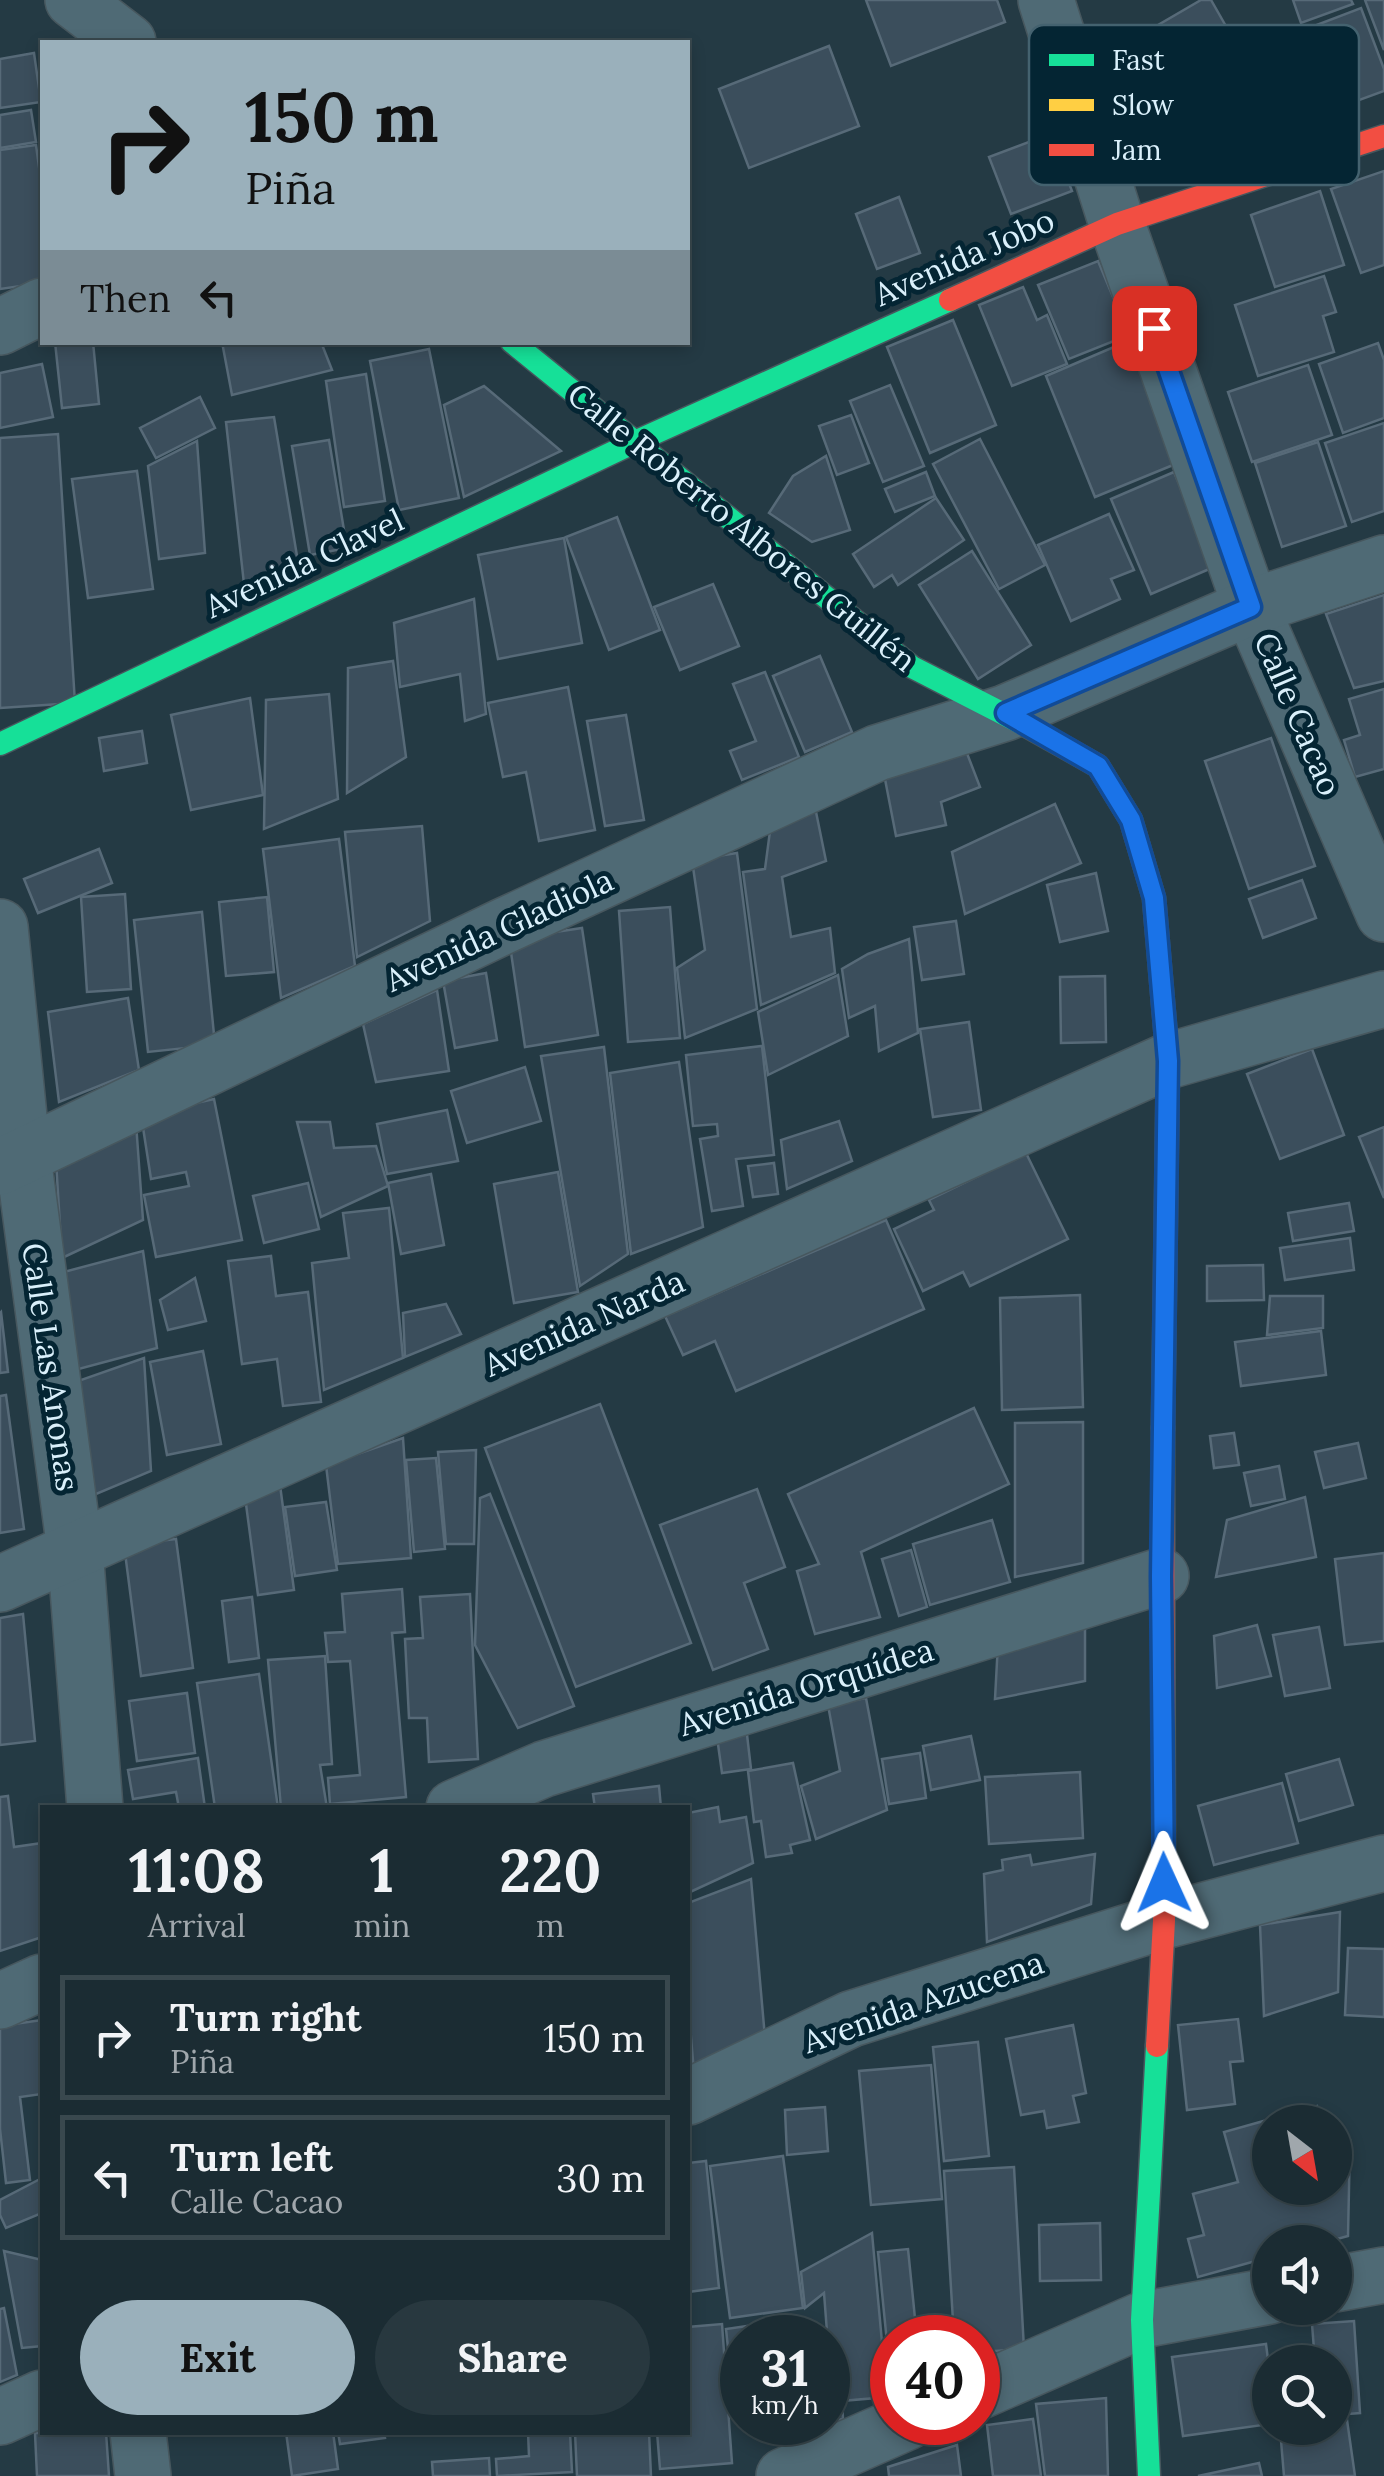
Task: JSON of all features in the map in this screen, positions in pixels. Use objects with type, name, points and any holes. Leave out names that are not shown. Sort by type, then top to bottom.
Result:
[{"type":"street","points":[[72,0],[125,40]]},
{"type":"street","name":"Calle Cacao","points":[[1046,0],[1054,25]]},
{"type":"street","name":"Avenida Jobo","points":[[1359,144],[1384,136]]},
{"type":"street","name":"Calle Cacao","points":[[1105,185],[1251,607],[1384,914]]},
{"type":"street","name":"Avenida Jobo","points":[[636,442],[1117,224],[1235,185]]},
{"type":"street","points":[[0,327],[40,307]]},
{"type":"street","name":"Calle Roberto Albores Guillén","points":[[516,345],[912,667],[1006,713],[1098,766],[1131,820],[1154,898],[1168,1061],[1161,1576],[1164,1921],[1142,2320],[1149,2476]]},
{"type":"street","name":"Avenida Clavel","points":[[0,744],[636,442]]},
{"type":"street","name":"Avenida Gladiola","points":[[11,1162],[877,753],[1006,713],[1251,607],[1384,563]]},
{"type":"street","name":"Calle Las Anonas","points":[[0,927],[11,1162],[75,1550],[95,1805]]},
{"type":"street","name":"Avenida Narda","points":[[0,1584],[1168,1061],[1384,999]]},
{"type":"street","name":"Avenida Orquídea","points":[[461,1805],[544,1769],[1161,1576]]},
{"type":"street","name":"Avenida Azucena","points":[[690,2096],[852,2020],[1164,1921],[1384,1864]]},
{"type":"street","points":[[0,2001],[40,1983]]},
{"type":"street","points":[[1352,2281],[1384,2275]]},
{"type":"street","points":[[1000,2382],[1142,2320],[1252,2299]]},
{"type":"street","points":[[0,2417],[40,2399]]},
{"type":"street","points":[[138,2435],[143,2476]]},
{"type":"street","points":[[784,2476],[870,2438]]},
{"type":"building","points":[[866,0],[997,0],[1005,22],[891,66]]},
{"type":"building","points":[[1201,0],[1211,0],[1225,25],[1158,25]]},
{"type":"building","points":[[1293,0],[1351,0],[1353,4],[1301,23]]},
{"type":"building","points":[[1365,0],[1384,0],[1384,50]]},
{"type":"building","points":[[1361,8],[1384,69],[1384,91],[1359,100],[1359,25],[1317,25]]},
{"type":"building","points":[[829,46],[859,126],[749,168],[719,89]]},
{"type":"building","points":[[34,53],[40,102],[0,108],[0,59]]},
{"type":"building","points":[[31,110],[36,142],[0,148],[0,115]]},
{"type":"building","points":[[1029,142],[1029,185],[1070,185],[1072,191],[1011,214],[989,157]]},
{"type":"building","points":[[36,145],[40,174],[40,283],[0,289],[0,150]]},
{"type":"building","points":[[1384,171],[1384,265],[1361,273],[1331,189],[1359,185],[1359,179]]},
{"type":"building","points":[[1320,191],[1344,265],[1275,287],[1251,215]]},
{"type":"building","points":[[899,197],[920,253],[877,269],[856,214]]},
{"type":"building","points":[[1098,261],[1129,335],[1069,359],[1038,285]]},
{"type":"building","points":[[1324,276],[1336,312],[1323,316],[1334,352],[1258,376],[1235,305]]},
{"type":"building","points":[[1023,287],[1037,320],[1047,315],[1067,364],[1012,386],[979,305]]},
{"type":"building","points":[[953,320],[996,425],[930,453],[887,347]]},
{"type":"building","points":[[1128,341],[1178,463],[1095,497],[1046,376]]},
{"type":"building","points":[[1378,343],[1384,360],[1384,418],[1343,433],[1319,364]]},
{"type":"building","points":[[55,345],[93,345],[99,404],[62,408]]},
{"type":"building","points":[[223,345],[322,345],[332,370],[232,395]]},
{"type":"building","points":[[429,349],[459,498],[399,510],[370,361]]},
{"type":"building","points":[[42,364],[53,417],[0,428],[0,373]]},
{"type":"building","points":[[1308,365],[1332,435],[1252,462],[1228,392]]},
{"type":"building","points":[[366,374],[385,501],[344,507],[326,381]]},
{"type":"building","points":[[890,385],[924,466],[883,482],[850,401]]},
{"type":"building","points":[[484,386],[561,451],[464,497],[444,405]]},
{"type":"building","points":[[200,397],[215,428],[156,458],[140,428]]},
{"type":"building","points":[[851,415],[869,463],[837,475],[819,426]]},
{"type":"building","points":[[274,417],[299,568],[245,593],[226,422]]},
{"type":"building","points":[[1384,423],[1384,511],[1352,522],[1325,443]]},
{"type":"building","points":[[58,434],[75,703],[0,708],[0,438]]},
{"type":"building","points":[[980,439],[1045,565],[999,589],[933,464]]},
{"type":"building","points":[[329,440],[347,548],[310,555],[292,446]]},
{"type":"building","points":[[197,441],[205,553],[159,559],[148,466]]},
{"type":"building","points":[[1318,442],[1346,526],[1282,547],[1255,463]]},
{"type":"building","points":[[826,456],[850,530],[812,542],[769,513],[793,476]]},
{"type":"building","points":[[137,471],[153,589],[88,598],[72,479]]},
{"type":"building","points":[[926,472],[935,496],[895,512],[885,489]]},
{"type":"building","points":[[1174,472],[1214,567],[1151,594],[1111,499]]},
{"type":"building","points":[[936,498],[964,540],[898,585],[892,575],[874,587],[853,554]]},
{"type":"building","points":[[1109,514],[1134,570],[1111,579],[1120,599],[1071,621],[1038,545]]},
{"type":"building","points":[[617,517],[660,630],[609,650],[566,537]]},
{"type":"building","points":[[564,538],[582,643],[498,659],[478,555]]},
{"type":"building","points":[[972,551],[1031,645],[978,679],[919,585]]},
{"type":"building","points":[[713,584],[739,646],[680,670],[654,607]]},
{"type":"building","points":[[1384,595],[1384,681],[1354,688],[1326,614]]},
{"type":"building","points":[[474,599],[486,714],[465,721],[460,674],[400,687],[394,623]]},
{"type":"building","points":[[820,656],[852,732],[805,752],[773,676]]},
{"type":"building","points":[[393,661],[406,757],[347,793],[348,668]]},
{"type":"building","points":[[765,672],[799,757],[742,780],[730,751],[756,741],[733,684]]},
{"type":"building","points":[[568,687],[595,830],[539,841],[526,772],[503,777],[488,703]]},
{"type":"building","points":[[1384,689],[1384,769],[1355,777],[1344,740],[1360,735],[1349,699]]},
{"type":"building","points":[[329,694],[338,799],[264,829],[266,700]]},
{"type":"building","points":[[250,698],[263,795],[191,810],[171,715]]},
{"type":"building","points":[[626,715],[644,820],[605,826],[587,721]]},
{"type":"building","points":[[142,731],[147,763],[104,771],[99,738]]},
{"type":"building","points":[[1271,738],[1315,866],[1249,889],[1205,761]]},
{"type":"building","points":[[963,743],[980,787],[941,802],[946,825],[896,836],[884,774]]},
{"type":"building","points":[[1055,804],[1081,863],[965,914],[952,852]]},
{"type":"building","points":[[815,807],[826,861],[782,877],[791,937],[830,928],[835,973],[761,1005],[743,872],[765,869],[770,831]]},
{"type":"building","points":[[422,826],[430,921],[357,957],[345,832]]},
{"type":"building","points":[[339,839],[355,966],[281,998],[263,849]]},
{"type":"building","points":[[99,849],[112,883],[38,913],[24,879]]},
{"type":"building","points":[[737,853],[757,1009],[685,1038],[677,968],[705,950],[692,860]]},
{"type":"building","points":[[1096,873],[1108,931],[1060,942],[1047,885]]},
{"type":"building","points":[[1302,880],[1316,918],[1263,938],[1249,899]]},
{"type":"building","points":[[125,894],[131,989],[87,992],[81,897]]},
{"type":"building","points":[[267,897],[274,972],[226,976],[219,902]]},
{"type":"building","points":[[670,907],[680,1038],[628,1042],[619,911]]},
{"type":"building","points":[[202,912],[215,1045],[148,1052],[134,920]]},
{"type":"building","points":[[956,921],[964,974],[922,980],[914,927]]},
{"type":"building","points":[[582,928],[598,1035],[525,1047],[509,939]]},
{"type":"building","points":[[909,939],[918,1033],[879,1051],[875,1006],[849,1018],[842,969],[868,954]]},
{"type":"building","points":[[486,973],[497,1040],[455,1048],[443,981]]},
{"type":"building","points":[[838,975],[848,1036],[768,1075],[758,1012]]},
{"type":"building","points":[[1105,976],[1106,1042],[1061,1043],[1060,977]]},
{"type":"building","points":[[437,990],[449,1071],[376,1082],[363,1024]]},
{"type":"building","points":[[128,998],[139,1070],[59,1102],[48,1012]]},
{"type":"building","points":[[969,1022],[981,1110],[933,1117],[920,1029]]},
{"type":"building","points":[[762,1046],[774,1155],[736,1159],[743,1206],[712,1211],[700,1139],[718,1136],[717,1124],[693,1126],[686,1055]]},
{"type":"building","points":[[604,1047],[628,1254],[580,1286],[541,1056]]},
{"type":"building","points":[[1312,1049],[1344,1135],[1280,1159],[1247,1074]]},
{"type":"building","points":[[679,1062],[703,1227],[631,1254],[610,1073]]},
{"type":"building","points":[[525,1067],[541,1121],[467,1143],[451,1091]]},
{"type":"building","points":[[214,1099],[242,1240],[156,1257],[144,1195],[189,1186],[186,1172],[151,1179],[142,1121],[174,1108]]},
{"type":"building","points":[[447,1110],[458,1161],[387,1174],[377,1124]]},
{"type":"building","points":[[839,1121],[852,1161],[787,1189],[781,1140]]},
{"type":"building","points":[[297,1122],[330,1122],[334,1148],[376,1146],[388,1186],[321,1217]]},
{"type":"building","points":[[136,1123],[143,1220],[62,1258],[56,1161]]},
{"type":"building","points":[[1384,1127],[1384,1198],[1359,1137]]},
{"type":"building","points":[[1026,1153],[1068,1239],[970,1286],[963,1272],[923,1291],[894,1229],[934,1210],[929,1200]]},
{"type":"building","points":[[774,1163],[778,1194],[753,1197],[748,1166]]},
{"type":"building","points":[[558,1172],[578,1292],[514,1303],[494,1184]]},
{"type":"building","points":[[431,1174],[444,1245],[401,1254],[388,1183]]},
{"type":"building","points":[[308,1183],[319,1229],[264,1243],[253,1196]]},
{"type":"building","points":[[1349,1203],[1354,1231],[1293,1241],[1288,1213]]},
{"type":"building","points":[[389,1208],[403,1358],[324,1390],[312,1263],[349,1258],[343,1213]]},
{"type":"building","points":[[886,1220],[924,1309],[736,1391],[715,1341],[683,1355],[665,1316]]},
{"type":"building","points":[[1350,1238],[1354,1270],[1285,1280],[1280,1248]]},
{"type":"building","points":[[143,1251],[157,1348],[75,1370],[60,1273]]},
{"type":"building","points":[[271,1256],[276,1296],[308,1292],[321,1402],[283,1406],[277,1359],[242,1364],[228,1261]]},
{"type":"building","points":[[1263,1265],[1264,1300],[1207,1301],[1207,1266]]},
{"type":"building","points":[[195,1278],[206,1321],[168,1330],[160,1300]]},
{"type":"building","points":[[1080,1295],[1083,1407],[1002,1410],[1000,1298]]},
{"type":"building","points":[[1270,1296],[1323,1296],[1323,1328],[1267,1335]]},
{"type":"building","points":[[446,1304],[461,1334],[405,1357],[403,1313]]},
{"type":"building","points":[[0,1313],[8,1372],[0,1373]]},
{"type":"building","points":[[1321,1331],[1326,1375],[1241,1386],[1235,1342]]},
{"type":"building","points":[[203,1351],[221,1444],[167,1455],[150,1362]]},
{"type":"building","points":[[144,1358],[151,1471],[89,1497],[78,1381]]},
{"type":"building","points":[[6,1395],[24,1529],[0,1533],[0,1396]]},
{"type":"building","points":[[600,1404],[691,1643],[576,1687],[485,1448]]},
{"type":"building","points":[[974,1408],[1009,1484],[861,1552],[880,1617],[815,1634],[797,1571],[819,1564],[788,1494]]},
{"type":"building","points":[[1083,1422],[1083,1563],[1015,1577],[1015,1423]]},
{"type":"building","points":[[1234,1433],[1239,1465],[1214,1468],[1210,1436]]},
{"type":"building","points":[[403,1438],[411,1558],[338,1564],[326,1465]]},
{"type":"building","points":[[1358,1443],[1366,1478],[1324,1488],[1315,1452]]},
{"type":"building","points":[[476,1450],[474,1544],[446,1544],[438,1452]]},
{"type":"building","points":[[436,1458],[445,1549],[414,1552],[406,1460]]},
{"type":"building","points":[[1279,1466],[1285,1499],[1251,1506],[1244,1473]]},
{"type":"building","points":[[280,1485],[294,1590],[258,1595],[244,1489]]},
{"type":"building","points":[[757,1489],[785,1567],[744,1583],[768,1649],[713,1670],[660,1525]]},
{"type":"building","points":[[490,1494],[574,1706],[518,1728],[475,1645],[480,1498]]},
{"type":"building","points":[[1305,1497],[1316,1557],[1216,1577],[1227,1520]]},
{"type":"building","points":[[326,1502],[337,1570],[295,1576],[285,1507]]},
{"type":"building","points":[[992,1520],[1010,1582],[930,1605],[913,1544]]},
{"type":"building","points":[[176,1539],[193,1668],[141,1676],[124,1545]]},
{"type":"building","points":[[911,1550],[927,1607],[899,1616],[882,1559]]},
{"type":"building","points":[[1384,1553],[1384,1641],[1345,1645],[1335,1559]]},
{"type":"building","points":[[402,1589],[405,1632],[392,1633],[406,1797],[330,1804],[328,1778],[360,1775],[350,1661],[328,1662],[325,1633],[345,1632],[342,1594]]},
{"type":"building","points":[[470,1594],[478,1759],[429,1762],[427,1718],[409,1718],[405,1639],[423,1638],[420,1597]]},
{"type":"building","points":[[252,1597],[259,1658],[229,1662],[222,1601]]},
{"type":"building","points":[[23,1614],[35,1741],[0,1745],[0,1618]]},
{"type":"building","points":[[1085,1616],[1085,1681],[995,1699],[998,1643]]},
{"type":"building","points":[[1257,1625],[1271,1676],[1217,1688],[1214,1636]]},
{"type":"building","points":[[1319,1627],[1330,1688],[1285,1696],[1273,1635]]},
{"type":"building","points":[[325,1656],[332,1764],[320,1765],[327,1805],[281,1805],[268,1660]]},
{"type":"building","points":[[259,1674],[278,1805],[215,1805],[197,1683]]},
{"type":"building","points":[[187,1693],[195,1753],[137,1761],[129,1701]]},
{"type":"building","points":[[866,1698],[887,1810],[816,1839],[801,1786],[840,1771],[828,1705]]},
{"type":"building","points":[[746,1726],[751,1769],[722,1773],[716,1730]]},
{"type":"building","points":[[971,1736],[980,1780],[931,1790],[923,1746]]},
{"type":"building","points":[[920,1753],[926,1798],[889,1804],[882,1759]]},
{"type":"building","points":[[198,1758],[205,1805],[178,1805],[176,1792],[133,1799],[128,1770]]},
{"type":"building","points":[[1339,1759],[1353,1805],[1299,1821],[1286,1774]]},
{"type":"building","points":[[793,1763],[810,1840],[790,1845],[792,1853],[766,1857],[761,1821],[754,1822],[748,1771]]},
{"type":"building","points":[[1080,1772],[1083,1838],[989,1844],[985,1777]]},
{"type":"building","points":[[1282,1783],[1298,1843],[1214,1865],[1198,1806]]},
{"type":"building","points":[[659,1786],[661,1805],[595,1805],[593,1794]]},
{"type":"building","points":[[8,1796],[14,1847],[40,1843],[40,1938],[0,1951],[0,1797]]},
{"type":"building","points":[[718,1807],[720,1822],[746,1817],[753,1863],[690,1892],[690,1813]]},
{"type":"building","points":[[1095,1854],[1091,1904],[987,1942],[984,1874],[1003,1870],[1002,1860],[1030,1855],[1032,1865]]},
{"type":"building","points":[[751,1879],[766,2049],[694,2072],[690,2026],[690,1902]]},
{"type":"building","points":[[1340,1912],[1338,1992],[1264,2016],[1260,1925]]},
{"type":"building","points":[[1348,1948],[1384,1949],[1384,2017],[1345,2015]]},
{"type":"building","points":[[1238,2019],[1243,2061],[1230,2062],[1235,2104],[1187,2110],[1178,2025]]},
{"type":"building","points":[[40,2020],[40,2094],[20,2097],[30,2180],[6,2183],[0,2129],[0,2026]]},
{"type":"building","points":[[1073,2025],[1086,2093],[1073,2096],[1079,2122],[1047,2128],[1044,2111],[1021,2115],[1006,2039]]},
{"type":"building","points":[[978,2042],[989,2156],[944,2161],[933,2047]]},
{"type":"building","points":[[931,2065],[942,2199],[871,2205],[859,2071]]},
{"type":"building","points":[[825,2107],[828,2151],[787,2155],[785,2110]]},
{"type":"building","points":[[1252,2124],[1252,2205],[1349,2205],[1348,2225],[1252,2225],[1252,2262],[1198,2277],[1188,2239],[1204,2235],[1193,2194],[1238,2182],[1224,2132]]},
{"type":"building","points":[[783,2156],[803,2308],[730,2315],[710,2166]]},
{"type":"building","points":[[706,2161],[719,2288],[690,2292],[690,2163]]},
{"type":"building","points":[[1014,2167],[1024,2349],[1000,2351],[1000,2315],[953,2315],[944,2171]]},
{"type":"building","points":[[40,2179],[40,2214],[6,2228],[0,2215],[0,2200]]},
{"type":"building","points":[[1100,2223],[1101,2280],[1040,2281],[1039,2225]]},
{"type":"building","points":[[872,2233],[880,2315],[870,2315],[870,2399],[850,2400],[850,2315],[826,2315],[824,2293],[805,2308],[801,2272]]},
{"type":"building","points":[[908,2249],[915,2315],[884,2315],[878,2252]]},
{"type":"building","points":[[4,2251],[40,2260],[40,2346],[22,2348]]},
{"type":"building","points":[[4,2308],[17,2375],[0,2382],[0,2309]]},
{"type":"building","points":[[1352,2321],[1360,2413],[1352,2414],[1352,2345],[1314,2345],[1312,2325],[1352,2325]]},
{"type":"building","points":[[720,2324],[720,2445],[731,2445],[732,2463],[660,2469],[657,2435],[690,2435],[690,2327]]},
{"type":"building","points":[[1252,2346],[1252,2426],[1183,2436],[1172,2357]]},
{"type":"building","points":[[1106,2398],[1108,2476],[1045,2476],[1036,2404]]},
{"type":"building","points":[[1033,2419],[1041,2476],[993,2476],[989,2445],[1000,2445],[1000,2423]]},
{"type":"building","points":[[35,2433],[106,2435],[109,2476],[37,2476]]},
{"type":"building","points":[[286,2435],[333,2435],[338,2469],[292,2476]]},
{"type":"building","points":[[338,2435],[384,2435],[385,2438],[340,2444]]},
{"type":"building","points":[[528,2435],[570,2435],[572,2472],[497,2476],[496,2459],[529,2456]]},
{"type":"building","points":[[575,2435],[649,2435],[651,2476],[577,2476]]},
{"type":"building","points":[[957,2445],[961,2476],[889,2476],[888,2467]]},
{"type":"building","points":[[1281,2445],[1351,2445],[1355,2476],[1284,2476]]},
{"type":"building","points":[[489,2458],[490,2476],[433,2476],[432,2462]]},
{"type":"building","points":[[1259,2463],[1262,2476],[1198,2476]]},
{"type":"traffic: fast","points":[[0,744],[637,441],[950,300]]},
{"type":"traffic: fast","points":[[516,345],[912,667],[1025,725]]},
{"type":"traffic: fast","points":[[1149,2476],[1142,2320],[1157,2046]]},
{"type":"traffic: slow","points":[[1025,725],[1098,766],[1131,820],[1154,898],[1168,1061],[1163,1428]]},
{"type":"traffic: jam","points":[[1359,144],[1384,136]]},
{"type":"traffic: jam","points":[[950,300],[1117,224],[1235,185]]},
{"type":"traffic: jam","points":[[1157,2046],[1164,1921],[1163,1428]]},
{"type":"route","points":[[1154,328],[1251,607],[1006,713],[1098,766],[1131,820],[1154,898],[1168,1061],[1161,1576],[1164,1883]]}]
